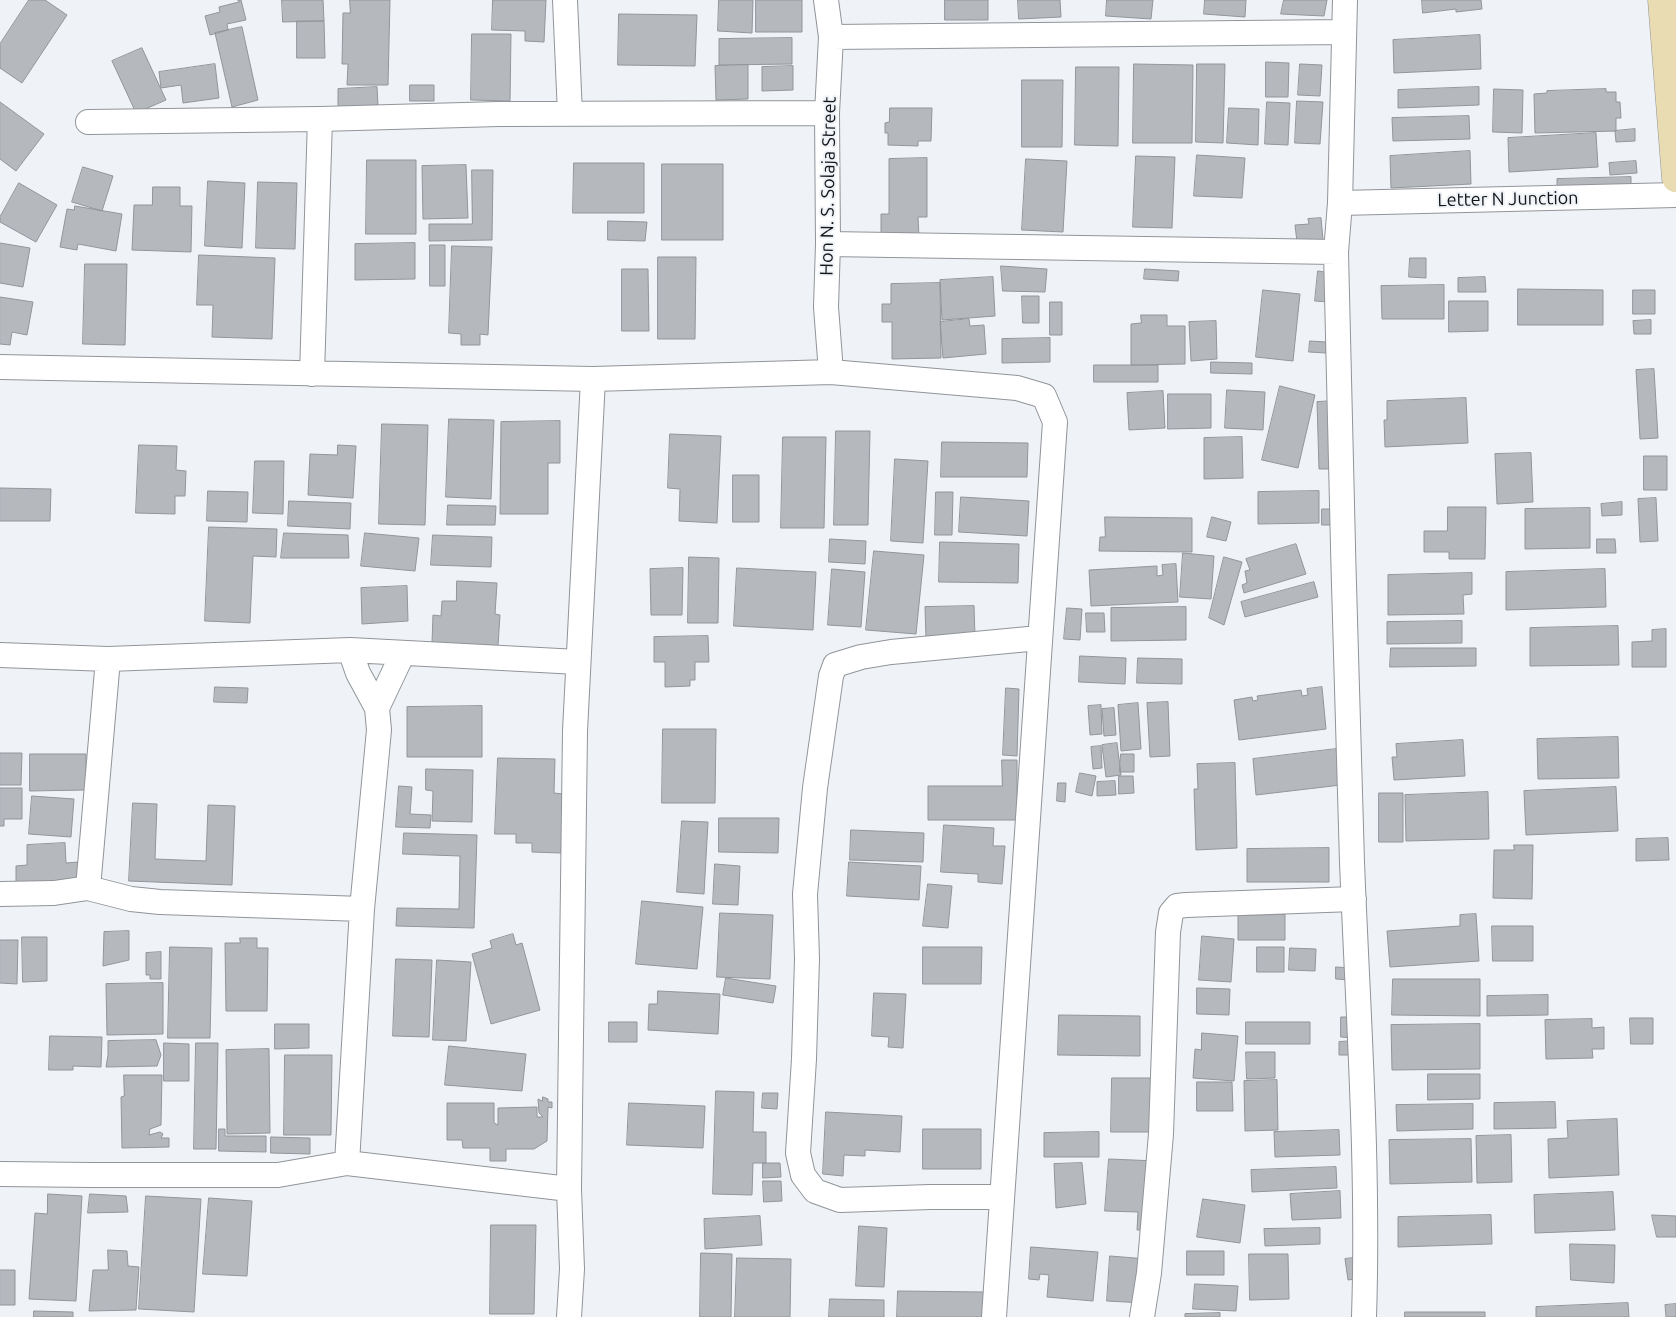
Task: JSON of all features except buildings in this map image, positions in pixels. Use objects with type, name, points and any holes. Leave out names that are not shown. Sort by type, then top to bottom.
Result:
[{"type":"main road","points":[[1662,0],[1676,178]]},
{"type":"street","points":[[565,0],[570,114]]},
{"type":"street","name":"Hon N. S. Solaja Street","points":[[826,0],[831,37],[828,113],[826,307],[831,372]]},
{"type":"street","points":[[1345,0],[1340,203],[1336,252],[1347,712],[1364,1110],[1366,1267],[1364,1317]]},
{"type":"street","points":[[831,37],[1344,32]]},
{"type":"street","points":[[88,122],[570,114],[828,113]]},
{"type":"street","points":[[312,374],[320,119]]},
{"type":"street","name":"Letter N Junction","points":[[1340,203],[1676,195]]},
{"type":"street","points":[[828,244],[1336,252]]},
{"type":"street","points":[[0,367],[593,379],[831,372],[1017,388],[1044,396],[1055,422],[994,1317]]},
{"type":"street","points":[[569,1317],[572,1269],[569,1188],[575,731],[593,379]]},
{"type":"street","points":[[1002,1197],[840,1200],[814,1191],[803,1175],[798,1154],[804,1059],[807,959],[805,894],[815,788],[830,676],[836,664],[860,657],[891,652],[1039,638]]},
{"type":"street","points":[[0,655],[108,659],[350,650],[578,662]]},
{"type":"street","points":[[346,1163],[362,909],[379,730],[377,708],[358,674],[350,650]]},
{"type":"street","points":[[377,708],[403,653]]},
{"type":"street","points":[[88,888],[108,659]]},
{"type":"street","points":[[0,894],[54,893],[88,888],[131,899],[160,902],[362,909]]},
{"type":"street","points":[[1142,1317],[1149,1273],[1161,1134],[1168,932],[1171,914],[1177,906],[1186,905],[1354,899]]},
{"type":"street","points":[[0,1174],[92,1176],[278,1174],[346,1163],[569,1188]]}]
